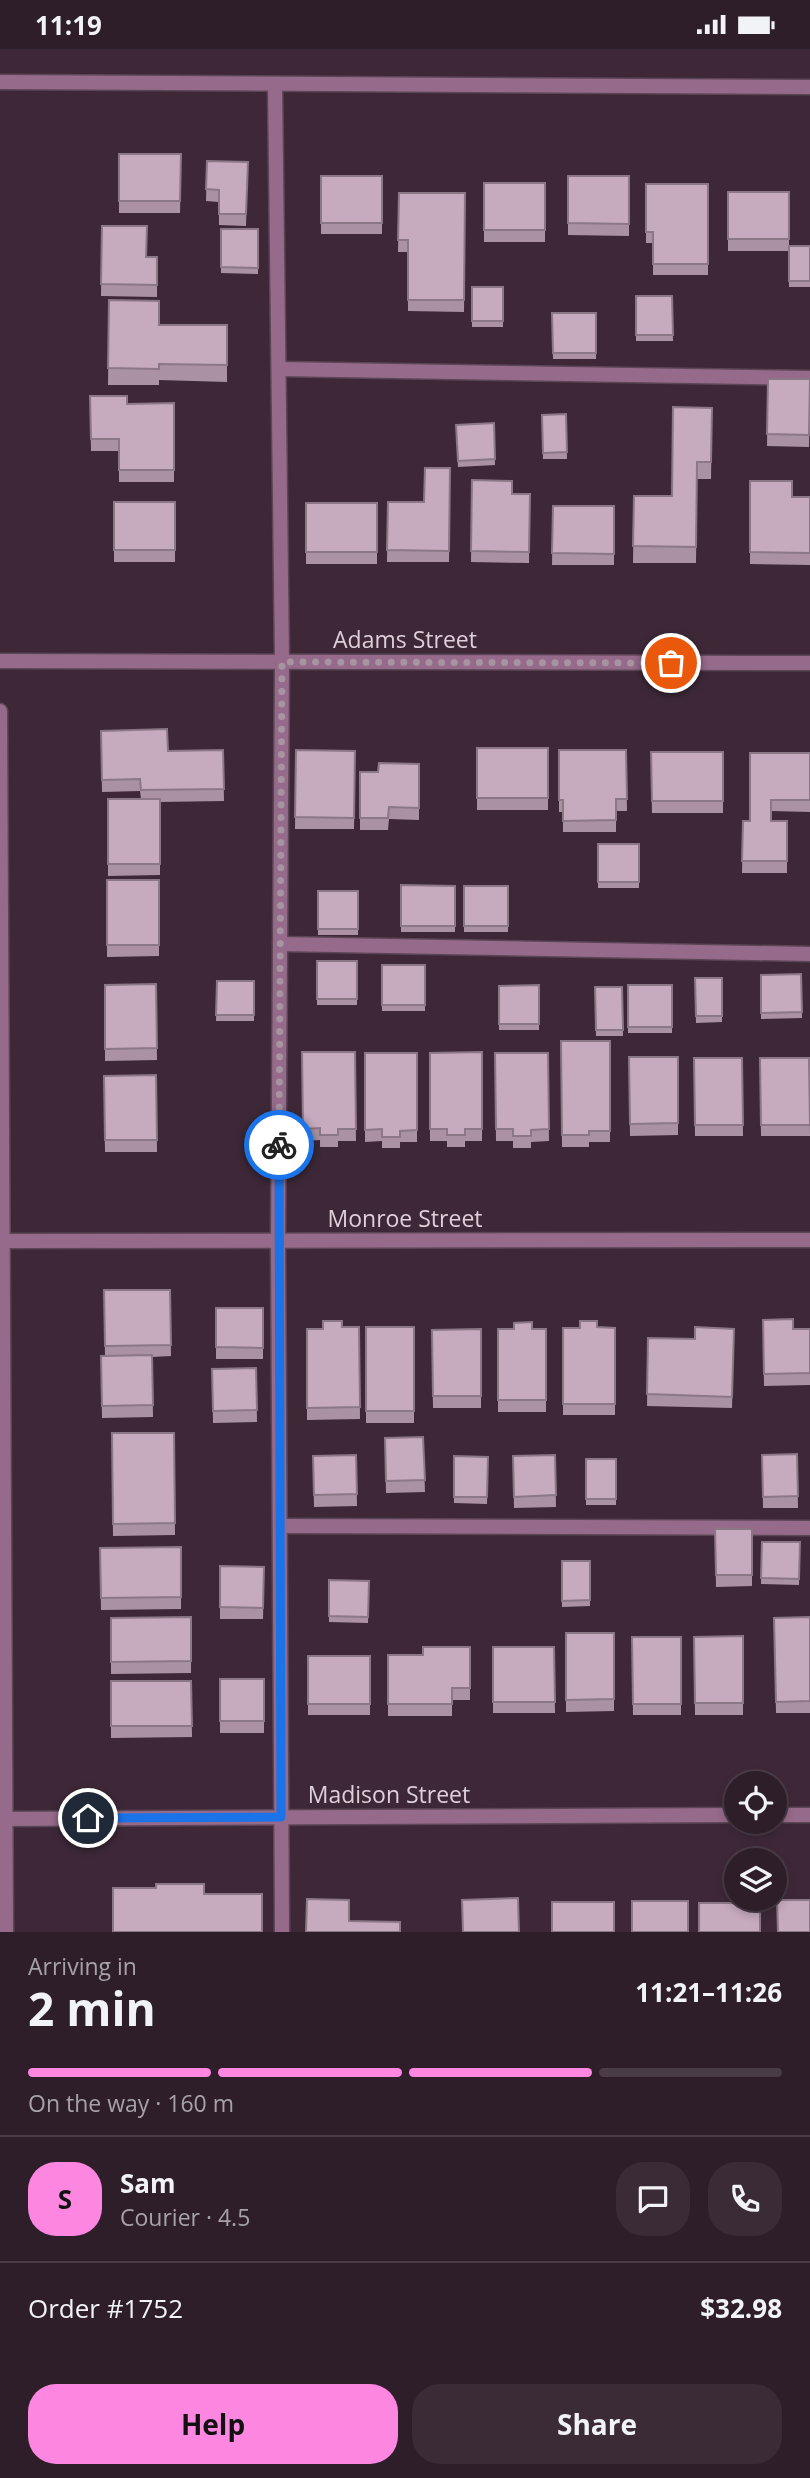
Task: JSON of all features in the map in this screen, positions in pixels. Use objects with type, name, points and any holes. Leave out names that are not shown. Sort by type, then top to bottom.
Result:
[{"type":"street","points":[[0,82],[810,87]]},
{"type":"street","points":[[275,83],[282,662],[278,1241],[282,1932]]},
{"type":"street","points":[[279,369],[810,378]]},
{"type":"street","name":"Adams Street","points":[[0,661],[810,663]]},
{"type":"street","points":[[0,711],[3,1819],[6,1932]]},
{"type":"street","points":[[280,944],[810,954]]},
{"type":"street","name":"Monroe Street","points":[[1,1241],[810,1240]]},
{"type":"street","points":[[280,1526],[810,1528]]},
{"type":"street","name":"Madison Street","points":[[3,1819],[724,1815]]},
{"type":"street","points":[[787,1815],[810,1815]]},
{"type":"building","points":[[119,154],[181,154],[180,201],[119,201]]},
{"type":"building","points":[[207,161],[248,162],[246,214],[219,214],[219,190],[206,189]]},
{"type":"building","points":[[321,176],[382,176],[382,223],[321,223]]},
{"type":"building","points":[[568,176],[629,176],[629,224],[568,223]]},
{"type":"building","points":[[484,183],[545,183],[545,230],[484,230]]},
{"type":"building","points":[[646,184],[708,184],[708,264],[653,264],[653,232],[646,232]]},
{"type":"building","points":[[728,192],[789,192],[789,239],[728,239]]},
{"type":"building","points":[[399,193],[465,193],[464,300],[408,300],[408,240],[398,240]]},
{"type":"building","points":[[102,226],[147,226],[146,257],[157,257],[157,285],[101,284]]},
{"type":"building","points":[[221,229],[258,229],[258,268],[221,267]]},
{"type":"building","points":[[789,246],[810,246],[810,281],[789,281]]},
{"type":"building","points":[[472,287],[503,287],[503,321],[472,321]]},
{"type":"building","points":[[636,296],[672,296],[673,335],[636,335]]},
{"type":"building","points":[[109,300],[159,301],[159,325],[227,325],[227,365],[159,364],[159,369],[108,368]]},
{"type":"building","points":[[552,313],[596,313],[596,353],[553,353]]},
{"type":"building","points":[[768,379],[810,379],[809,435],[767,434]]},
{"type":"building","points":[[90,396],[127,396],[127,404],[174,403],[174,470],[119,470],[119,439],[91,439]]},
{"type":"building","points":[[673,407],[712,408],[711,462],[697,462],[696,547],[633,546],[634,496],[672,496]]},
{"type":"building","points":[[566,414],[567,452],[543,453],[542,415]]},
{"type":"building","points":[[494,423],[495,459],[458,461],[456,425]]},
{"type":"building","points":[[425,468],[450,468],[449,551],[387,550],[388,502],[424,502]]},
{"type":"building","points":[[472,480],[512,481],[512,494],[530,494],[529,552],[471,551]]},
{"type":"building","points":[[750,481],[792,481],[792,497],[810,497],[810,553],[750,552]]},
{"type":"building","points":[[114,502],[175,502],[175,550],[114,550]]},
{"type":"building","points":[[306,503],[377,503],[377,552],[306,552]]},
{"type":"building","points":[[553,506],[614,506],[614,554],[552,553]]},
{"type":"building","points":[[167,729],[168,751],[223,750],[224,789],[141,790],[140,779],[102,780],[101,731]]},
{"type":"building","points":[[477,748],[548,748],[548,798],[477,798]]},
{"type":"building","points":[[296,750],[355,751],[354,818],[295,817]]},
{"type":"building","points":[[559,750],[626,750],[627,799],[616,799],[616,820],[563,821],[563,800],[559,800]]},
{"type":"building","points":[[651,752],[723,752],[723,801],[652,801]]},
{"type":"building","points":[[750,753],[810,753],[810,800],[771,800],[771,821],[787,821],[787,861],[742,861],[743,821],[750,821]]},
{"type":"building","points":[[379,763],[419,764],[419,808],[389,807],[388,818],[360,818],[360,772],[378,772]]},
{"type":"building","points":[[108,799],[160,799],[160,864],[108,864]]},
{"type":"building","points":[[598,844],[639,844],[639,882],[598,882]]},
{"type":"building","points":[[107,880],[159,880],[159,945],[107,945]]},
{"type":"building","points":[[401,885],[455,886],[455,926],[401,926]]},
{"type":"building","points":[[464,886],[508,886],[508,926],[464,926]]},
{"type":"building","points":[[318,891],[358,891],[358,929],[318,929]]},
{"type":"building","points":[[317,961],[357,961],[357,999],[317,999]]},
{"type":"building","points":[[382,965],[425,965],[425,1005],[382,1005]]},
{"type":"building","points":[[801,974],[802,1012],[761,1013],[761,975]]},
{"type":"building","points":[[695,978],[722,978],[722,1016],[696,1016]]},
{"type":"building","points":[[217,981],[254,981],[254,1015],[216,1015]]},
{"type":"building","points":[[156,984],[157,1048],[105,1049],[105,985]]},
{"type":"building","points":[[539,985],[539,1024],[499,1024],[499,986]]},
{"type":"building","points":[[628,985],[672,985],[672,1027],[628,1027]]},
{"type":"building","points":[[595,987],[622,987],[623,1030],[596,1030]]},
{"type":"building","points":[[561,1041],[610,1041],[610,1131],[589,1131],[589,1135],[562,1135]]},
{"type":"building","points":[[302,1052],[355,1052],[356,1129],[338,1129],[338,1135],[320,1135],[320,1128],[303,1129]]},
{"type":"building","points":[[482,1052],[482,1129],[465,1129],[465,1135],[447,1135],[447,1129],[430,1129],[430,1053]]},
{"type":"building","points":[[365,1053],[417,1053],[417,1130],[400,1131],[400,1137],[382,1137],[382,1129],[365,1130]]},
{"type":"building","points":[[495,1053],[548,1053],[549,1129],[531,1130],[531,1136],[513,1136],[513,1129],[496,1129]]},
{"type":"building","points":[[629,1057],[678,1057],[678,1123],[630,1124]]},
{"type":"building","points":[[694,1058],[742,1058],[743,1125],[695,1125]]},
{"type":"building","points":[[760,1058],[809,1058],[810,1125],[761,1125]]},
{"type":"building","points":[[156,1075],[157,1140],[105,1140],[104,1076]]},
{"type":"building","points":[[104,1290],[170,1290],[171,1345],[105,1346]]},
{"type":"building","points":[[216,1308],[263,1308],[263,1348],[216,1347]]},
{"type":"building","points":[[793,1319],[793,1329],[810,1329],[810,1373],[764,1374],[763,1320]]},
{"type":"building","points":[[323,1321],[342,1321],[342,1327],[359,1327],[360,1407],[307,1408],[307,1329],[323,1329]]},
{"type":"building","points":[[580,1321],[597,1321],[597,1327],[615,1328],[615,1404],[563,1404],[563,1328],[580,1328]]},
{"type":"building","points":[[532,1322],[532,1329],[546,1329],[546,1400],[498,1400],[498,1329],[514,1329],[514,1323]]},
{"type":"building","points":[[366,1327],[414,1327],[414,1411],[366,1411]]},
{"type":"building","points":[[695,1327],[734,1329],[732,1397],[647,1394],[648,1338],[695,1339]]},
{"type":"building","points":[[481,1329],[481,1396],[433,1396],[432,1330]]},
{"type":"building","points":[[152,1355],[153,1405],[102,1406],[101,1356]]},
{"type":"building","points":[[256,1368],[257,1410],[213,1411],[212,1369]]},
{"type":"building","points":[[112,1433],[174,1433],[175,1523],[113,1524]]},
{"type":"building","points":[[423,1437],[425,1480],[386,1481],[385,1438]]},
{"type":"building","points":[[797,1454],[798,1496],[763,1497],[762,1455]]},
{"type":"building","points":[[356,1455],[357,1494],[314,1495],[313,1456]]},
{"type":"building","points":[[555,1455],[556,1495],[514,1497],[513,1456]]},
{"type":"building","points":[[454,1456],[488,1457],[487,1497],[454,1497]]},
{"type":"building","points":[[586,1459],[616,1459],[616,1499],[586,1499]]},
{"type":"building","points":[[715,1529],[752,1529],[752,1575],[716,1575]]},
{"type":"building","points":[[762,1542],[800,1542],[799,1579],[761,1578]]},
{"type":"building","points":[[181,1547],[181,1597],[101,1598],[100,1548]]},
{"type":"building","points":[[562,1561],[590,1561],[590,1600],[562,1601]]},
{"type":"building","points":[[220,1566],[264,1567],[263,1608],[220,1607]]},
{"type":"building","points":[[329,1580],[369,1581],[368,1617],[329,1616]]},
{"type":"building","points":[[191,1617],[191,1661],[111,1662],[111,1618]]},
{"type":"building","points":[[810,1617],[810,1701],[776,1702],[774,1618]]},
{"type":"building","points":[[566,1633],[614,1633],[614,1699],[566,1700]]},
{"type":"building","points":[[743,1636],[743,1703],[695,1703],[694,1637]]},
{"type":"building","points":[[632,1637],[681,1637],[681,1704],[633,1704]]},
{"type":"building","points":[[423,1647],[470,1647],[470,1688],[452,1688],[452,1704],[388,1704],[388,1655],[423,1655]]},
{"type":"building","points":[[493,1647],[554,1647],[555,1702],[493,1702]]},
{"type":"building","points":[[308,1656],[370,1656],[370,1704],[308,1704]]},
{"type":"building","points":[[220,1679],[264,1679],[264,1721],[220,1721]]},
{"type":"building","points":[[111,1681],[191,1681],[192,1726],[111,1726]]},
{"type":"building","points":[[156,1884],[204,1884],[204,1894],[262,1894],[262,1932],[113,1932],[113,1888],[156,1888]]},
{"type":"building","points":[[518,1898],[519,1932],[463,1932],[462,1900]]},
{"type":"building","points":[[307,1899],[349,1900],[349,1921],[400,1922],[400,1932],[306,1932]]},
{"type":"building","points":[[787,1900],[810,1900],[810,1932],[778,1932],[777,1911],[787,1911]]},
{"type":"building","points":[[632,1901],[688,1901],[688,1932],[632,1932]]},
{"type":"building","points":[[552,1902],[614,1902],[614,1932],[552,1932]]},
{"type":"building","points":[[699,1903],[724,1903],[724,1911],[760,1911],[760,1932],[699,1932]]},
{"type":"way so far","points":[[279,1145],[282,662],[671,663]]},
{"type":"route","points":[[88,1818],[281,1817],[279,1145]]}]
